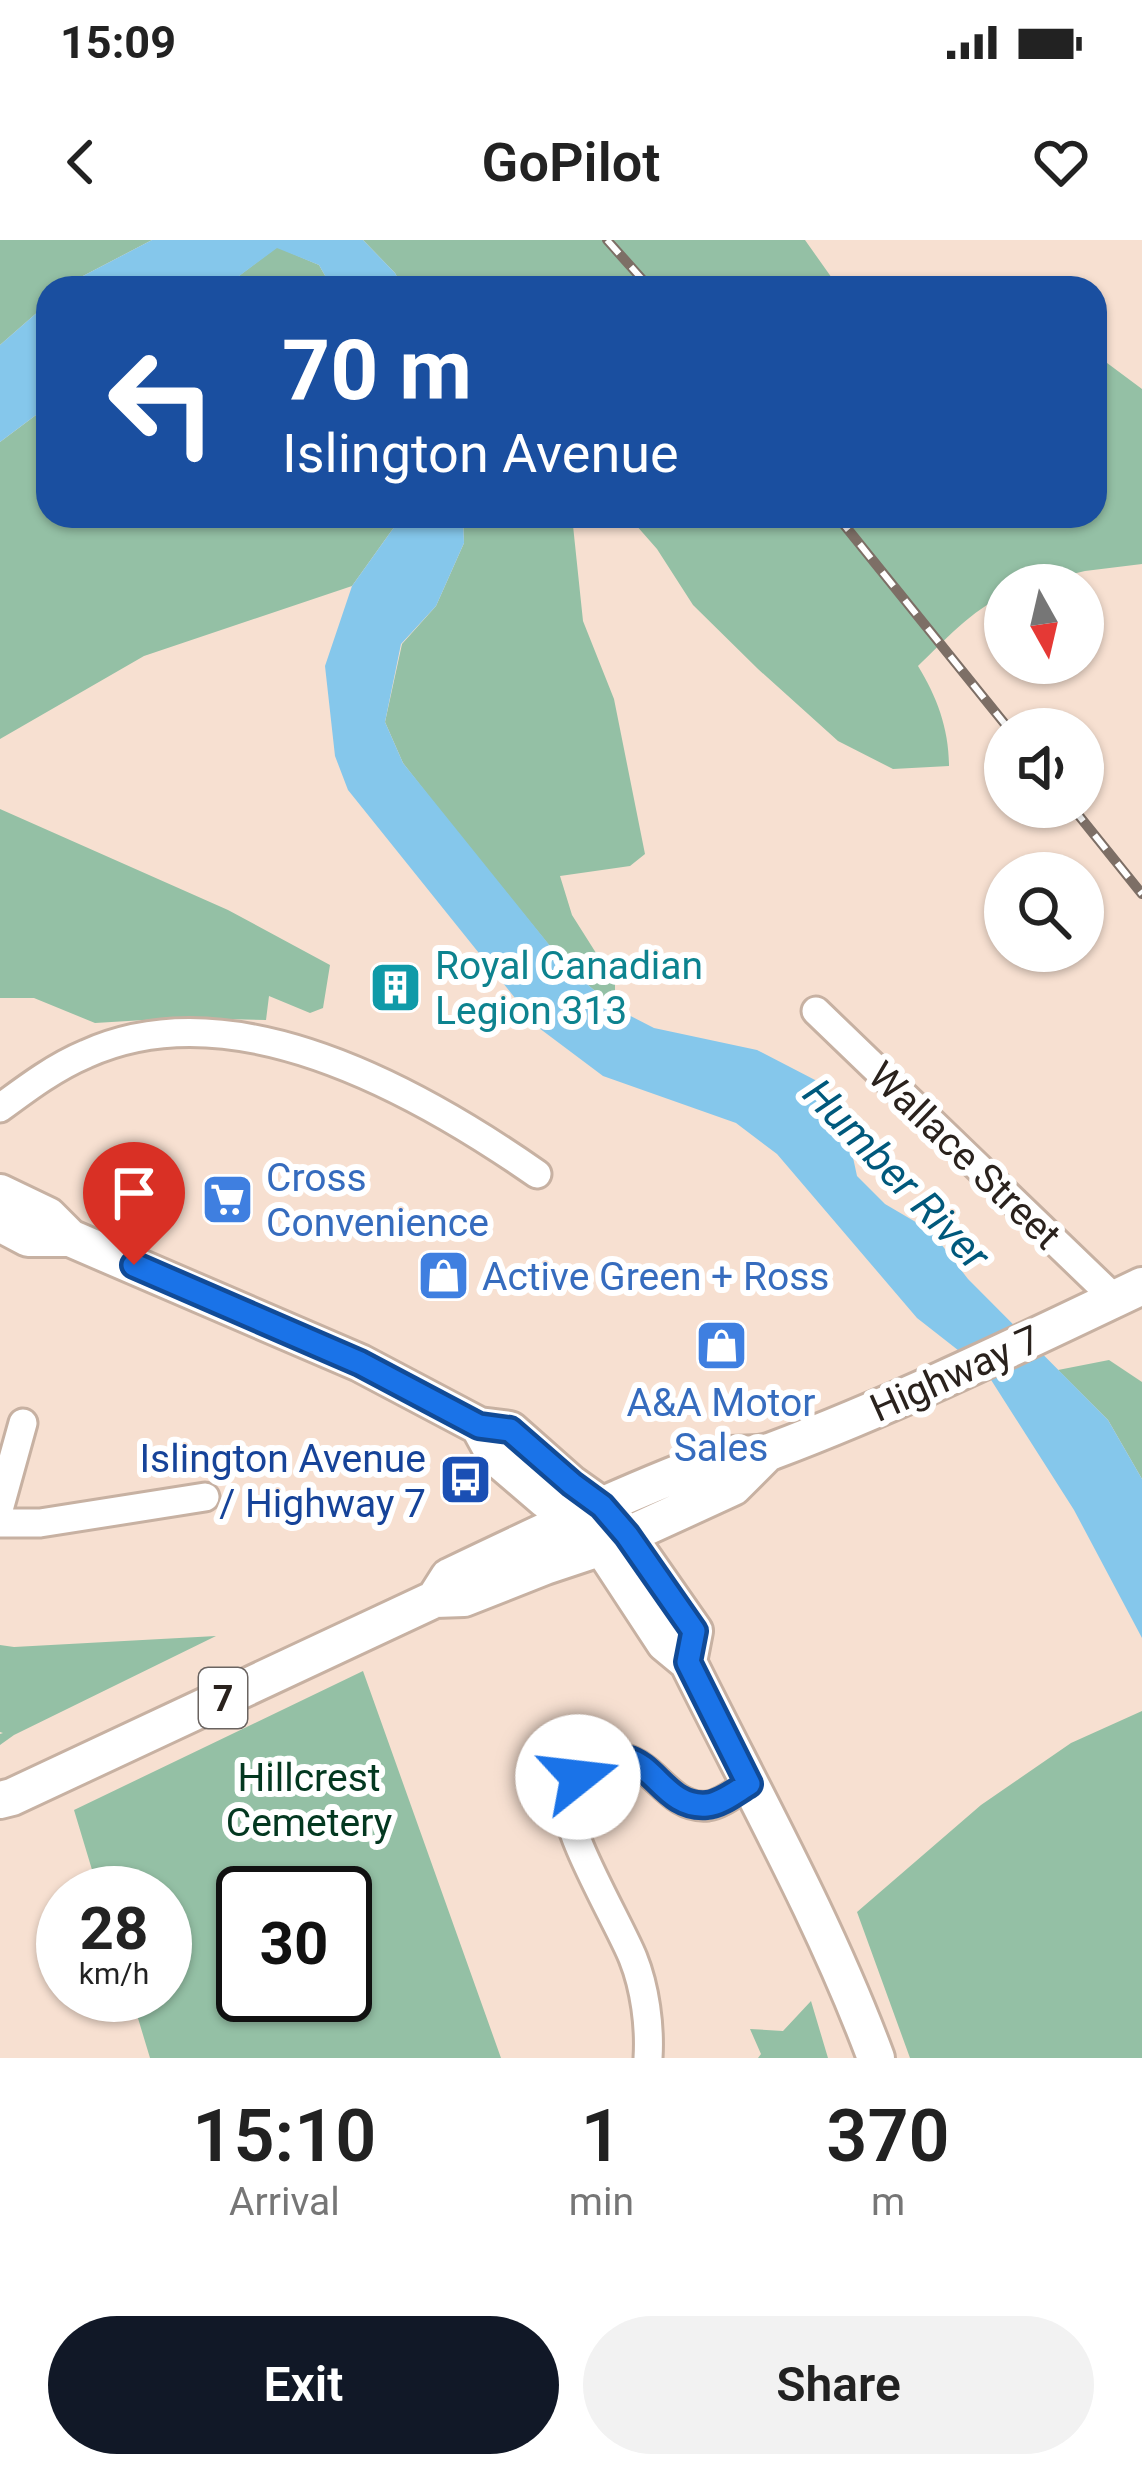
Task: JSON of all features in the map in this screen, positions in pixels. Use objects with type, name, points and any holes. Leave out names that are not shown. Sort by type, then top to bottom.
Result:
[{"type":"main road","points":[[0,1193],[47,1216],[70,1238],[360,1363],[479,1426],[510,1430],[572,1484],[588,1512],[615,1541],[665,1643],[688,1662],[812,1905],[876,2058]]},
{"type":"main road","points":[[0,1223],[28,1238],[70,1238]]},
{"type":"main road","name":"Highway 7","points":[[435,1599],[449,1577],[588,1512],[725,1455],[765,1454],[927,1388],[1128,1293]]},
{"type":"main road","name":"Highway 7","points":[[4,1802],[435,1599],[464,1598],[615,1541],[733,1487],[765,1454]]},
{"type":"street","name":"Wallace Street","points":[[816,1011],[1128,1293]]},
{"type":"street","points":[[0,1108],[66,1064],[115,1044],[167,1034],[228,1035],[326,1057],[480,1135],[537,1174]]},
{"type":"street","points":[[0,1506],[23,1423]]},
{"type":"street","points":[[0,1523],[40,1523],[205,1497]]},
{"type":"street","points":[[648,2058],[647,2018],[634,1960],[574,1832],[567,1798],[578,1777],[597,1762],[619,1759],[638,1762],[668,1793],[688,1803],[710,1806],[749,1784]]},
{"type":"green space","points":[[0,240],[152,240],[83,276],[36,276],[36,314],[0,345]]},
{"type":"green space","points":[[363,240],[805,240],[830,276],[397,276]]},
{"type":"green space","points":[[277,247],[319,265],[325,276],[239,276]]},
{"type":"green space","points":[[1107,363],[1142,389],[1142,564],[1104,569],[1104,564],[984,564],[984,607],[918,666],[941,714],[949,766],[893,769],[838,741],[693,605],[639,528],[1107,528]]},
{"type":"green space","points":[[36,415],[36,528],[393,528],[352,586],[144,656],[0,739],[0,442]]},
{"type":"green space","points":[[463,528],[573,528],[583,621],[614,699],[645,854],[630,866],[560,876],[572,915],[615,983],[615,1008],[567,967],[452,826],[403,763],[385,722],[402,644],[436,606],[464,543]]},
{"type":"green space","points":[[0,809],[228,910],[330,965],[323,1008],[310,1013],[269,996],[266,1020],[95,1023],[34,998],[0,998]]},
{"type":"green space","points":[[1109,1360],[1142,1382],[1142,1479],[1108,1420],[1058,1370]]},
{"type":"green space","points":[[216,1636],[14,1735],[0,1745],[0,1645]]},
{"type":"green space","name":"Hillcrest Cemetery","points":[[363,1671],[501,2058],[150,2058],[139,2022],[192,2022],[192,1866],[91,1866],[74,1810]]},
{"type":"green space","points":[[1142,1711],[1142,2058],[910,2058],[857,1912],[981,1805],[1071,1743]]},
{"type":"green space","points":[[811,2001],[828,2058],[758,2058],[761,2054],[750,2029],[783,2031]]},
{"type":"water","points":[[152,240],[363,240],[397,276],[325,276],[319,265],[277,248],[239,276],[83,276]]},
{"type":"water","points":[[36,314],[36,415],[0,442],[0,345]]},
{"type":"water","points":[[393,528],[463,528],[464,543],[436,606],[401,644],[385,722],[403,763],[567,967],[615,1008],[654,1028],[757,1050],[817,1081],[842,1106],[857,1176],[885,1204],[931,1231],[968,1279],[1108,1420],[1142,1479],[1142,1638],[1074,1510],[986,1372],[917,1318],[777,1154],[736,1123],[603,1076],[539,1028],[348,790],[335,756],[325,666],[352,586]]},
{"type":"railway","points":[[607,240],[639,276]]},
{"type":"railway","points":[[847,528],[992,708]]},
{"type":"railway","points":[[1089,828],[1142,894]]},
{"type":"place","name":"Royal Canadian Legion 313","points":[[396,987]]},
{"type":"place","name":"Cross Convenience","points":[[227,1199]]},
{"type":"place","name":"Active Green + Ross","points":[[443,1276]]},
{"type":"place","name":"A&A Motor Sales","points":[[721,1345]]},
{"type":"place","name":"Islington Avenue / Highway 7","points":[[465,1480]]},
{"type":"route","points":[[134,1265],[360,1363],[479,1426],[510,1430],[602,1506],[694,1631],[688,1662],[749,1784],[710,1806],[688,1803],[668,1793],[638,1762],[597,1762],[578,1777]]},
{"type":"water label","name":"Humber River","points":[[897,1174]]}]
